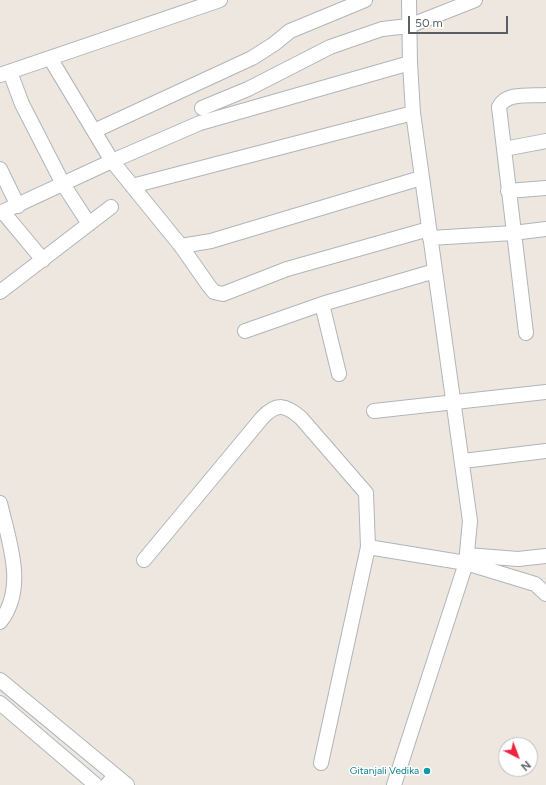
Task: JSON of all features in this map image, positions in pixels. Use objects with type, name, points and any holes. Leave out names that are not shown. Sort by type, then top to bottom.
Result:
[{"type":"street","points":[[89,224],[63,184],[5,73],[220,0]]},
{"type":"street","points":[[94,131],[252,58],[274,44],[290,31],[365,0]]},
{"type":"street","points":[[394,785],[466,559],[470,521],[463,461],[421,178],[413,113],[410,63],[409,0]]},
{"type":"street","points":[[202,108],[248,89],[330,47],[382,29],[409,26],[474,0]]},
{"type":"street","points":[[50,58],[112,161],[182,246],[208,286],[214,292],[223,294],[287,268],[430,233],[513,233],[546,229]]},
{"type":"street","points":[[43,260],[1,212],[18,206],[112,161],[200,123],[410,63]]},
{"type":"street","points":[[526,333],[498,107],[507,97],[546,94]]},
{"type":"street","points":[[132,186],[413,113]]},
{"type":"street","points":[[504,149],[546,141]]},
{"type":"street","points":[[0,169],[18,206]]},
{"type":"street","points":[[182,246],[211,241],[421,178]]},
{"type":"street","points":[[508,191],[546,188]]},
{"type":"street","points":[[0,292],[111,207]]},
{"type":"street","points":[[245,331],[322,304],[435,271]]},
{"type":"street","points":[[322,304],[339,374]]},
{"type":"street","points":[[374,412],[546,392]]},
{"type":"street","points":[[144,560],[269,410],[278,406],[289,408],[301,418],[366,493],[368,547],[321,764]]},
{"type":"street","points":[[463,461],[546,451]]},
{"type":"street","points":[[0,503],[15,569],[13,596],[8,612],[0,622]]},
{"type":"street","points":[[368,547],[466,559],[518,559],[546,556]]},
{"type":"street","points":[[466,559],[535,584],[546,594]]},
{"type":"street","points":[[0,680],[111,780],[127,785]]},
{"type":"street","points":[[0,703],[96,785]]},
{"type":"place","name":"Gitanjali Vedika","points":[[427,771]]}]
